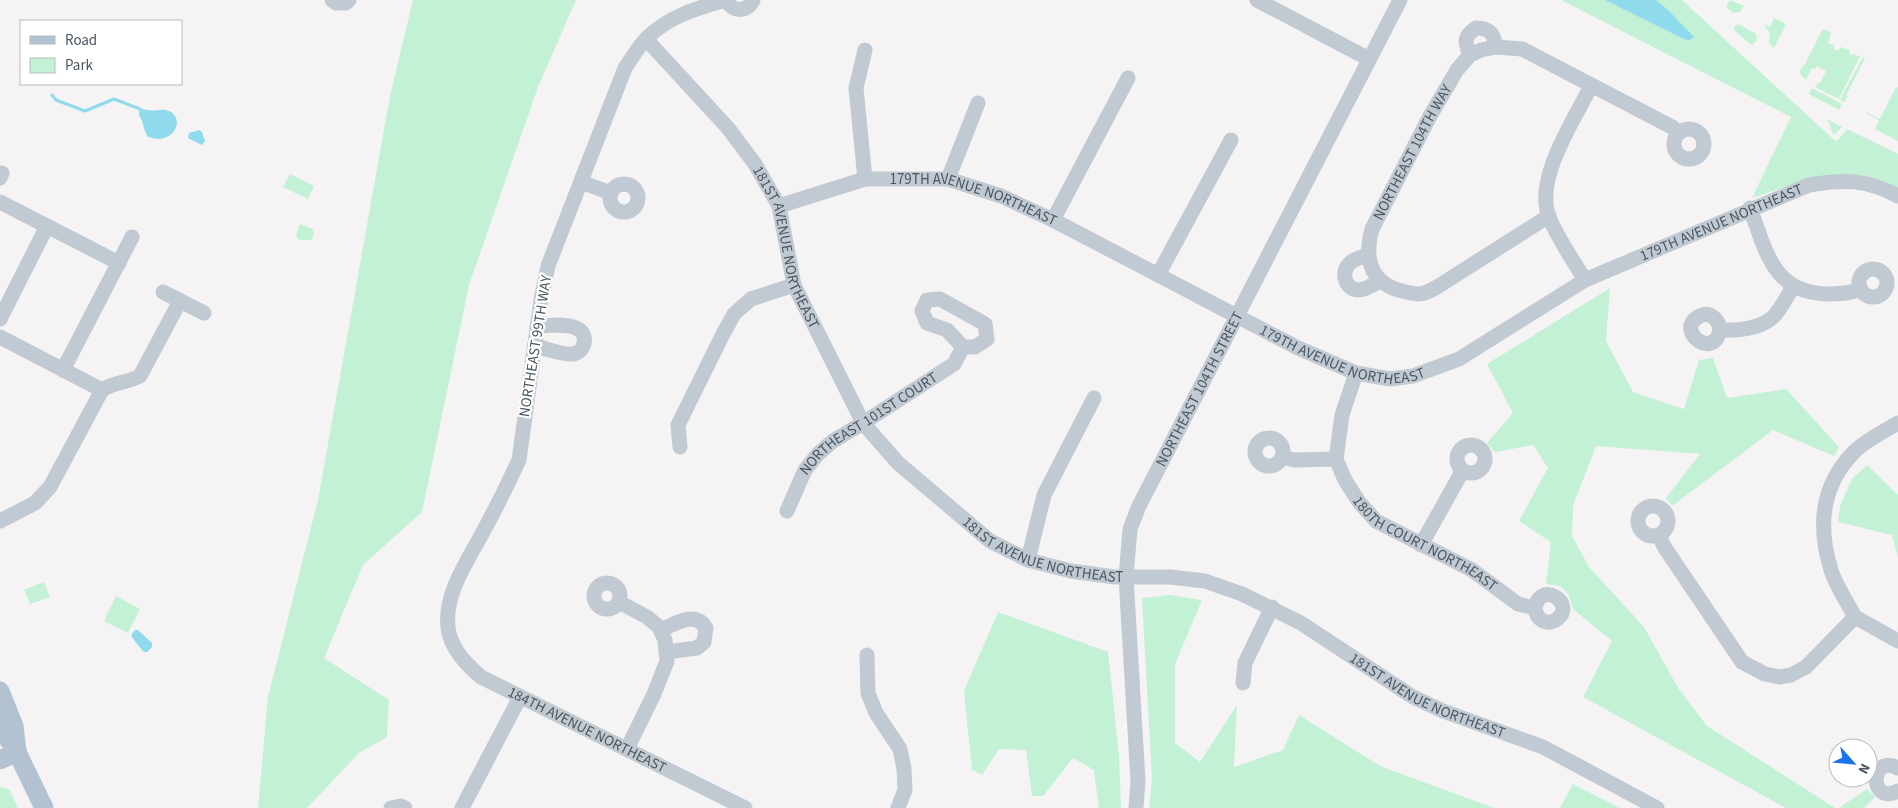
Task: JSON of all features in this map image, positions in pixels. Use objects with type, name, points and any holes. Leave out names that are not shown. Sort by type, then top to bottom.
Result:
[{"type":"main road","points":[[0,691],[14,726],[8,756]]},
{"type":"main road","points":[[0,727],[8,756],[44,808]]},
{"type":"street","points":[[332,0],[336,3],[346,3],[349,0]]},
{"type":"street","points":[[726,0],[731,7],[739,10],[747,7],[752,0]]},
{"type":"street","name":"NORTHEAST 99TH WAY","points":[[448,628],[448,614],[452,596],[461,573],[519,460],[534,346],[548,266],[625,68],[646,39],[667,22],[690,10],[726,0]]},
{"type":"street","points":[[1257,0],[1369,59]]},
{"type":"street","name":"NORTHEAST 104TH STREET","points":[[1136,808],[1138,781],[1126,577],[1130,529],[1139,506],[1400,0]]},
{"type":"street","points":[[1482,50],[1494,36],[1484,28],[1476,28],[1466,37],[1465,44],[1482,50],[1522,49],[1672,127],[1678,133]]},
{"type":"street","name":"181ST AVENUE NORTHEAST","points":[[646,39],[728,128],[755,164],[779,206],[794,285],[863,423],[898,463],[990,541],[1028,560],[1071,571],[1126,577],[1170,577],[1205,581],[1242,594],[1272,607],[1301,623],[1413,697],[1443,711],[1543,747],[1657,808]]},
{"type":"street","points":[[865,50],[856,88],[865,178]]},
{"type":"street","name":"NORTHEAST 104TH WAY","points":[[1373,268],[1368,242],[1372,229],[1447,85],[1482,50]]},
{"type":"street","points":[[1053,220],[1128,78]]},
{"type":"street","points":[[1585,280],[1549,216],[1546,202],[1546,186],[1550,166],[1591,86]]},
{"type":"street","points":[[948,179],[978,103]]},
{"type":"street","points":[[1158,275],[1231,140]]},
{"type":"street","name":"179TH AVENUE NORTHEAST","points":[[779,206],[865,178],[948,179],[1001,196],[1053,220],[1298,348],[1356,373],[1390,378],[1412,376],[1459,359],[1585,280],[1750,208],[1809,185],[1834,181],[1863,182],[1898,196]]},
{"type":"street","points":[[581,182],[611,193]]},
{"type":"street","points":[[0,202],[119,263]]},
{"type":"street","points":[[1750,208],[1770,262],[1793,287],[1815,294],[1837,294],[1860,289]]},
{"type":"street","points":[[1373,268],[1363,290],[1349,286],[1346,282],[1344,273],[1349,264],[1373,268],[1404,292],[1420,294],[1437,288],[1549,216]]},
{"type":"street","points":[[0,319],[47,226]]},
{"type":"street","points":[[63,370],[132,237]]},
{"type":"street","points":[[680,447],[678,425],[734,314],[751,299],[794,285]]},
{"type":"street","points":[[1720,330],[1731,331],[1751,328],[1772,318],[1793,287]]},
{"type":"street","points":[[163,292],[204,313]]},
{"type":"street","points":[[0,521],[34,504],[50,487],[102,390],[109,385],[131,381],[140,376],[180,300]]},
{"type":"street","points":[[534,346],[573,354],[580,350],[585,343],[583,334],[577,328],[537,326]]},
{"type":"street","points":[[0,337],[102,390]]},
{"type":"street","name":"NORTHEAST 101ST COURT","points":[[787,511],[805,470],[832,440],[863,423],[954,364],[963,347]]},
{"type":"street","points":[[1282,456],[1294,460],[1336,459],[1342,414],[1356,373]]},
{"type":"street","points":[[1028,560],[1044,495],[1094,398]]},
{"type":"street","points":[[1898,423],[1858,448],[1833,478],[1827,496],[1824,518],[1825,542],[1831,571],[1855,617],[1898,641]]},
{"type":"street","name":"180TH COURT NORTHEAST","points":[[1336,459],[1345,480],[1359,502],[1376,521],[1472,570],[1518,604],[1535,608]]},
{"type":"street","points":[[1421,545],[1463,470]]},
{"type":"street","points":[[1659,536],[1665,548],[1742,662],[1765,674],[1779,677],[1791,676],[1806,667],[1855,617]]},
{"type":"street","points":[[619,602],[647,617],[661,630],[665,640],[666,652],[666,661],[654,694],[627,748]]},
{"type":"street","points":[[1243,683],[1245,663],[1272,607]]},
{"type":"street","points":[[661,630],[688,618],[697,619],[706,628],[706,638],[697,648],[666,652]]},
{"type":"street","name":"184TH AVENUE NORTHEAST","points":[[448,628],[454,646],[466,663],[481,677],[745,808]]},
{"type":"street","points":[[867,655],[868,692],[876,713],[900,749],[904,769],[905,790],[898,808]]},
{"type":"street","points":[[462,808],[520,697]]},
{"type":"street","points":[[1898,768],[1893,765],[1884,766],[1877,772],[1875,781],[1882,792],[1891,794],[1898,791]]},
{"type":"street","points":[[391,808],[401,806],[405,808]]},
{"type":"green space","points":[[413,0],[576,0],[538,87],[469,285],[422,512],[363,565],[324,658],[389,700],[387,737],[359,753],[307,808],[258,808],[268,697],[318,500],[390,96]]},
{"type":"green space","points":[[1561,0],[1682,0],[1832,138],[1837,141],[1847,129],[1898,154],[1898,189],[1860,176],[1842,175],[1807,180],[1752,198],[1791,117]]},
{"type":"green space","points":[[1730,0],[1744,6],[1740,12],[1733,13],[1726,7]]},
{"type":"green space","points":[[1774,18],[1786,24],[1774,48],[1769,43],[1770,34],[1764,24],[1770,27]]},
{"type":"green space","points":[[1738,24],[1756,34],[1757,40],[1753,44],[1750,44],[1734,30],[1734,27]]},
{"type":"green space","points":[[1823,29],[1831,32],[1828,43],[1834,45],[1834,49],[1839,51],[1840,47],[1850,50],[1849,54],[1860,56],[1839,99],[1815,87],[1820,83],[1826,71],[1817,66],[1815,69],[1812,68],[1806,80],[1799,73]]},
{"type":"green space","points":[[1863,57],[1865,58],[1844,102],[1840,100]]},
{"type":"green space","points":[[1896,87],[1898,88],[1898,141],[1875,129],[1879,120],[1866,113],[1880,119]]},
{"type":"green space","points":[[1812,88],[1842,104],[1839,110],[1809,94]]},
{"type":"green space","points":[[1827,119],[1842,127],[1834,135],[1833,134]]},
{"type":"green space","points":[[290,174],[314,186],[308,199],[283,187]]},
{"type":"green space","points":[[300,224],[312,229],[314,233],[312,240],[299,240],[296,235]]},
{"type":"green space","points":[[1610,288],[1606,341],[1633,392],[1684,409],[1699,360],[1713,358],[1727,398],[1786,389],[1839,447],[1834,456],[1773,430],[1672,506],[1666,498],[1700,454],[1596,446],[1573,506],[1572,536],[1589,567],[1644,627],[1678,688],[1707,726],[1835,808],[1786,808],[1583,697],[1612,641],[1573,609],[1569,595],[1560,586],[1546,584],[1551,542],[1519,521],[1548,468],[1533,445],[1495,452],[1487,443],[1513,413],[1487,364]]},
{"type":"green space","points":[[1867,465],[1898,495],[1898,558],[1892,535],[1838,522],[1840,506],[1852,479]]},
{"type":"green space","points":[[44,582],[50,597],[30,604],[24,590]]},
{"type":"green space","points":[[1170,595],[1202,600],[1175,664],[1175,743],[1200,762],[1237,705],[1234,767],[1283,750],[1299,715],[1380,766],[1494,808],[1149,808],[1152,779],[1142,598]]},
{"type":"green space","points":[[116,596],[140,609],[128,633],[104,621]]},
{"type":"green space","points":[[998,612],[1108,652],[1119,755],[1121,808],[1099,808],[1094,770],[1073,758],[1043,796],[1032,796],[1026,750],[999,749],[982,775],[972,770],[964,691]]},
{"type":"green space","points":[[1573,784],[1620,808],[1560,808]]},
{"type":"green space","points":[[0,787],[9,789],[18,808],[0,808]]},
{"type":"green space","points":[[1867,789],[1875,797],[1864,808],[1839,808]]},
{"type":"water","points":[[1605,0],[1656,0],[1694,37],[1688,41]]},
{"type":"water","points":[[140,108],[171,112],[177,119],[174,131],[162,139],[148,137],[139,115]]},
{"type":"water","points":[[199,130],[202,132],[205,141],[202,145],[188,138],[189,133]]},
{"type":"water","points":[[135,630],[138,630],[152,643],[152,647],[147,652],[144,652],[131,635]]},
{"type":"waterway","points":[[52,95],[56,100],[85,111],[114,99],[140,109]]}]
